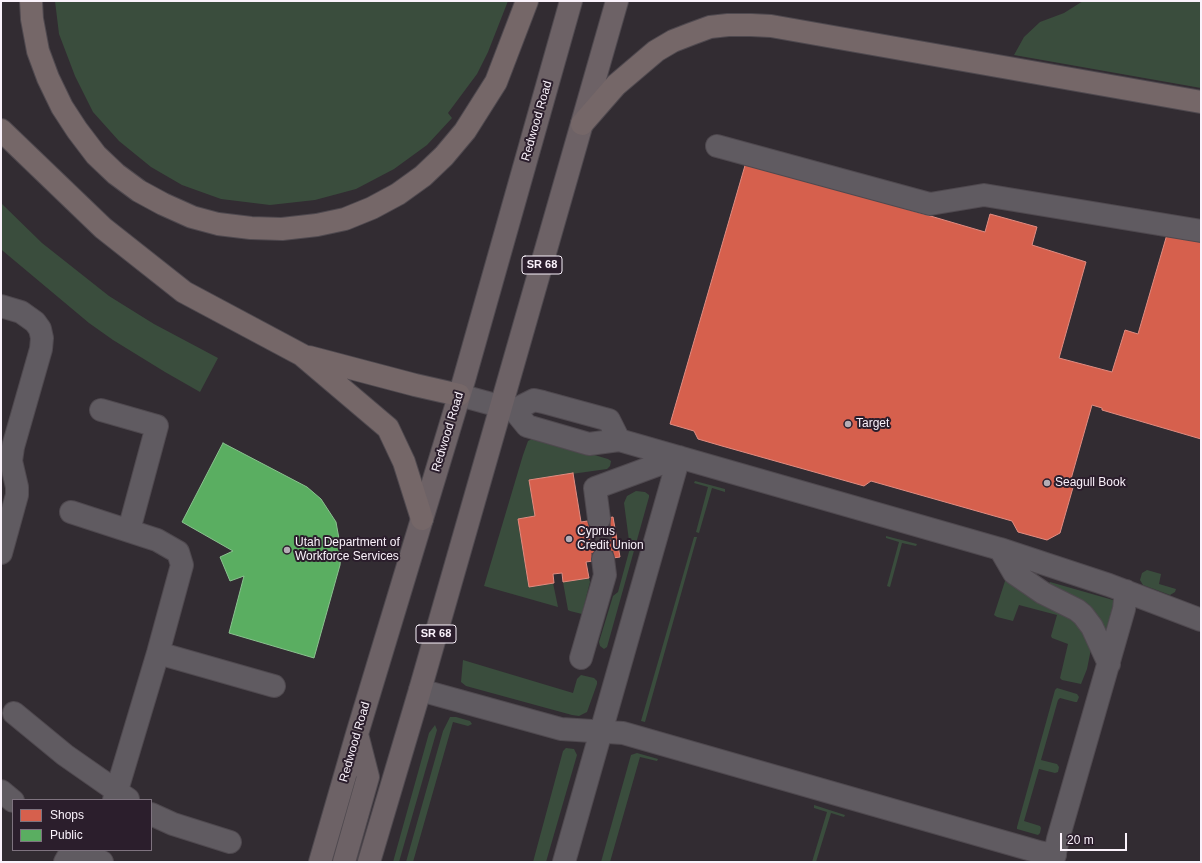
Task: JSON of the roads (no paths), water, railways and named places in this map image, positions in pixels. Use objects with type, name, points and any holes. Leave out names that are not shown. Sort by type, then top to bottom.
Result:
[{"type":"highway","points":[[31,1],[32,19],[38,51],[48,78],[62,107],[96,155],[116,174],[139,191],[192,217],[218,224],[251,228],[282,229],[317,225],[345,219],[372,208],[398,194],[423,176],[466,132],[496,82],[527,1]]},
{"type":"highway","points":[[582,124],[616,85],[656,51],[673,41],[710,27],[728,25],[771,26],[1201,102]]},
{"type":"highway","points":[[1,130],[103,228],[184,292],[302,355],[388,428],[404,462],[422,519]]},
{"type":"highway","points":[[302,355],[414,385],[459,395]]},
{"type":"main road","name":"Redwood Road","points":[[320,862],[459,395],[571,1]]},
{"type":"main road","name":"SR 68","points":[[369,862],[420,690],[507,408],[582,124],[617,1]]},
{"type":"main road","points":[[344,862],[368,777],[357,734]]},
{"type":"lane","points":[[717,146],[930,204],[984,196],[1201,231]]},
{"type":"lane","points":[[1,306],[21,312],[35,322],[40,329],[42,338],[41,349],[13,447],[11,460],[17,487],[17,495],[1,553]]},
{"type":"lane","points":[[459,395],[507,408],[534,400],[609,420],[619,440],[1000,549],[1126,591],[1201,620]]},
{"type":"lane","points":[[101,410],[157,426],[129,530]]},
{"type":"lane","points":[[599,519],[595,488],[679,457]]},
{"type":"lane","points":[[564,862],[679,457]]},
{"type":"lane","points":[[14,713],[65,755],[120,797],[182,565],[178,552],[167,545],[129,530],[71,512]]},
{"type":"lane","points":[[1000,549],[1014,573],[1083,615],[1092,627],[1109,664]]},
{"type":"lane","points":[[581,658],[604,575],[603,560]]},
{"type":"lane","points":[[420,690],[562,729],[623,733],[1039,852],[1054,858],[1058,839],[1124,609],[1126,591]]},
{"type":"lane","points":[[158,654],[274,686]]},
{"type":"lane","points":[[1,791],[12,800]]},
{"type":"lane","points":[[152,814],[173,824],[230,842]]},
{"type":"lane","points":[[65,862],[87,853]]},
{"type":"tunnel","points":[[599,519],[603,559]]},
{"type":"place","name":"Target","points":[[848,424]]},
{"type":"place","name":"Seagull Book","points":[[1047,483]]},
{"type":"place","name":"Cyprus Credit Union","points":[[569,539]]},
{"type":"place","name":"Utah Department of Workforce Services","points":[[287,550]]}]
